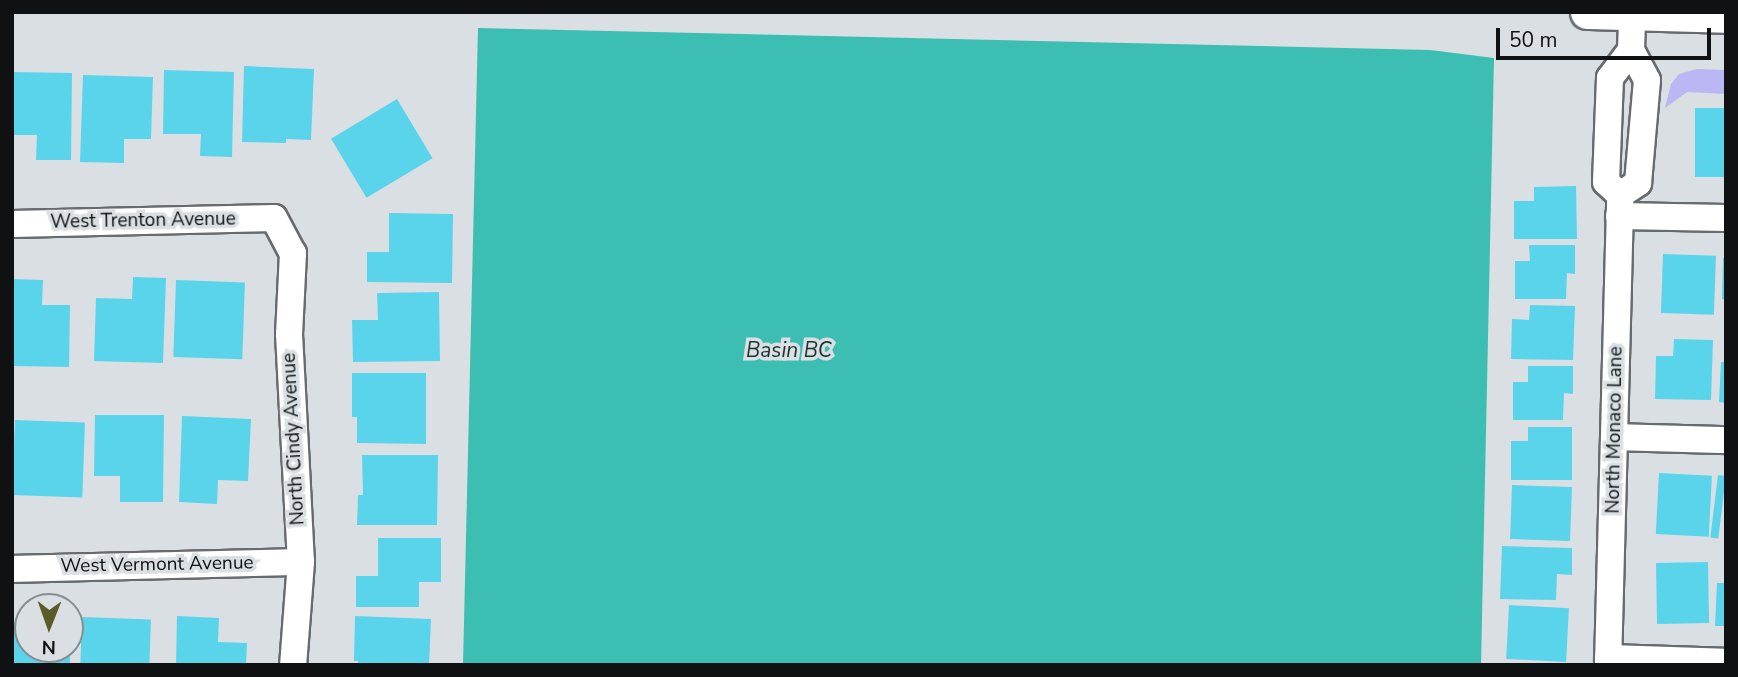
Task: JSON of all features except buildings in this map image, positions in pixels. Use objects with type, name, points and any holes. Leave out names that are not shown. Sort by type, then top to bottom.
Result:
[{"type":"street","points":[[1587,12],[1726,16]]},
{"type":"street","points":[[1619,205],[1638,183],[1647,80],[1630,50],[1632,13]]},
{"type":"street","name":"North Monaco Lane","points":[[1608,662],[1616,437],[1619,205],[1606,182],[1610,78],[1630,50]]},
{"type":"street","points":[[1619,205],[1726,218]]},
{"type":"street","name":"West Trenton Avenue","points":[[12,223],[274,218]]},
{"type":"street","name":"North Cindy Avenue","points":[[274,218],[293,253],[289,334],[301,562],[293,665]]},
{"type":"street","points":[[1616,437],[1726,440]]},
{"type":"street","name":"West Vermont Avenue","points":[[12,569],[301,562]]},
{"type":"street","points":[[1608,662],[1726,662]]},
{"type":"shaded area","points":[[1697,69],[1726,70],[1726,94],[1687,92],[1665,108],[1671,84],[1679,74]]},
{"type":"water","name":"Basin BC","points":[[478,28],[1430,50],[1494,58],[1481,665],[463,665]]}]
